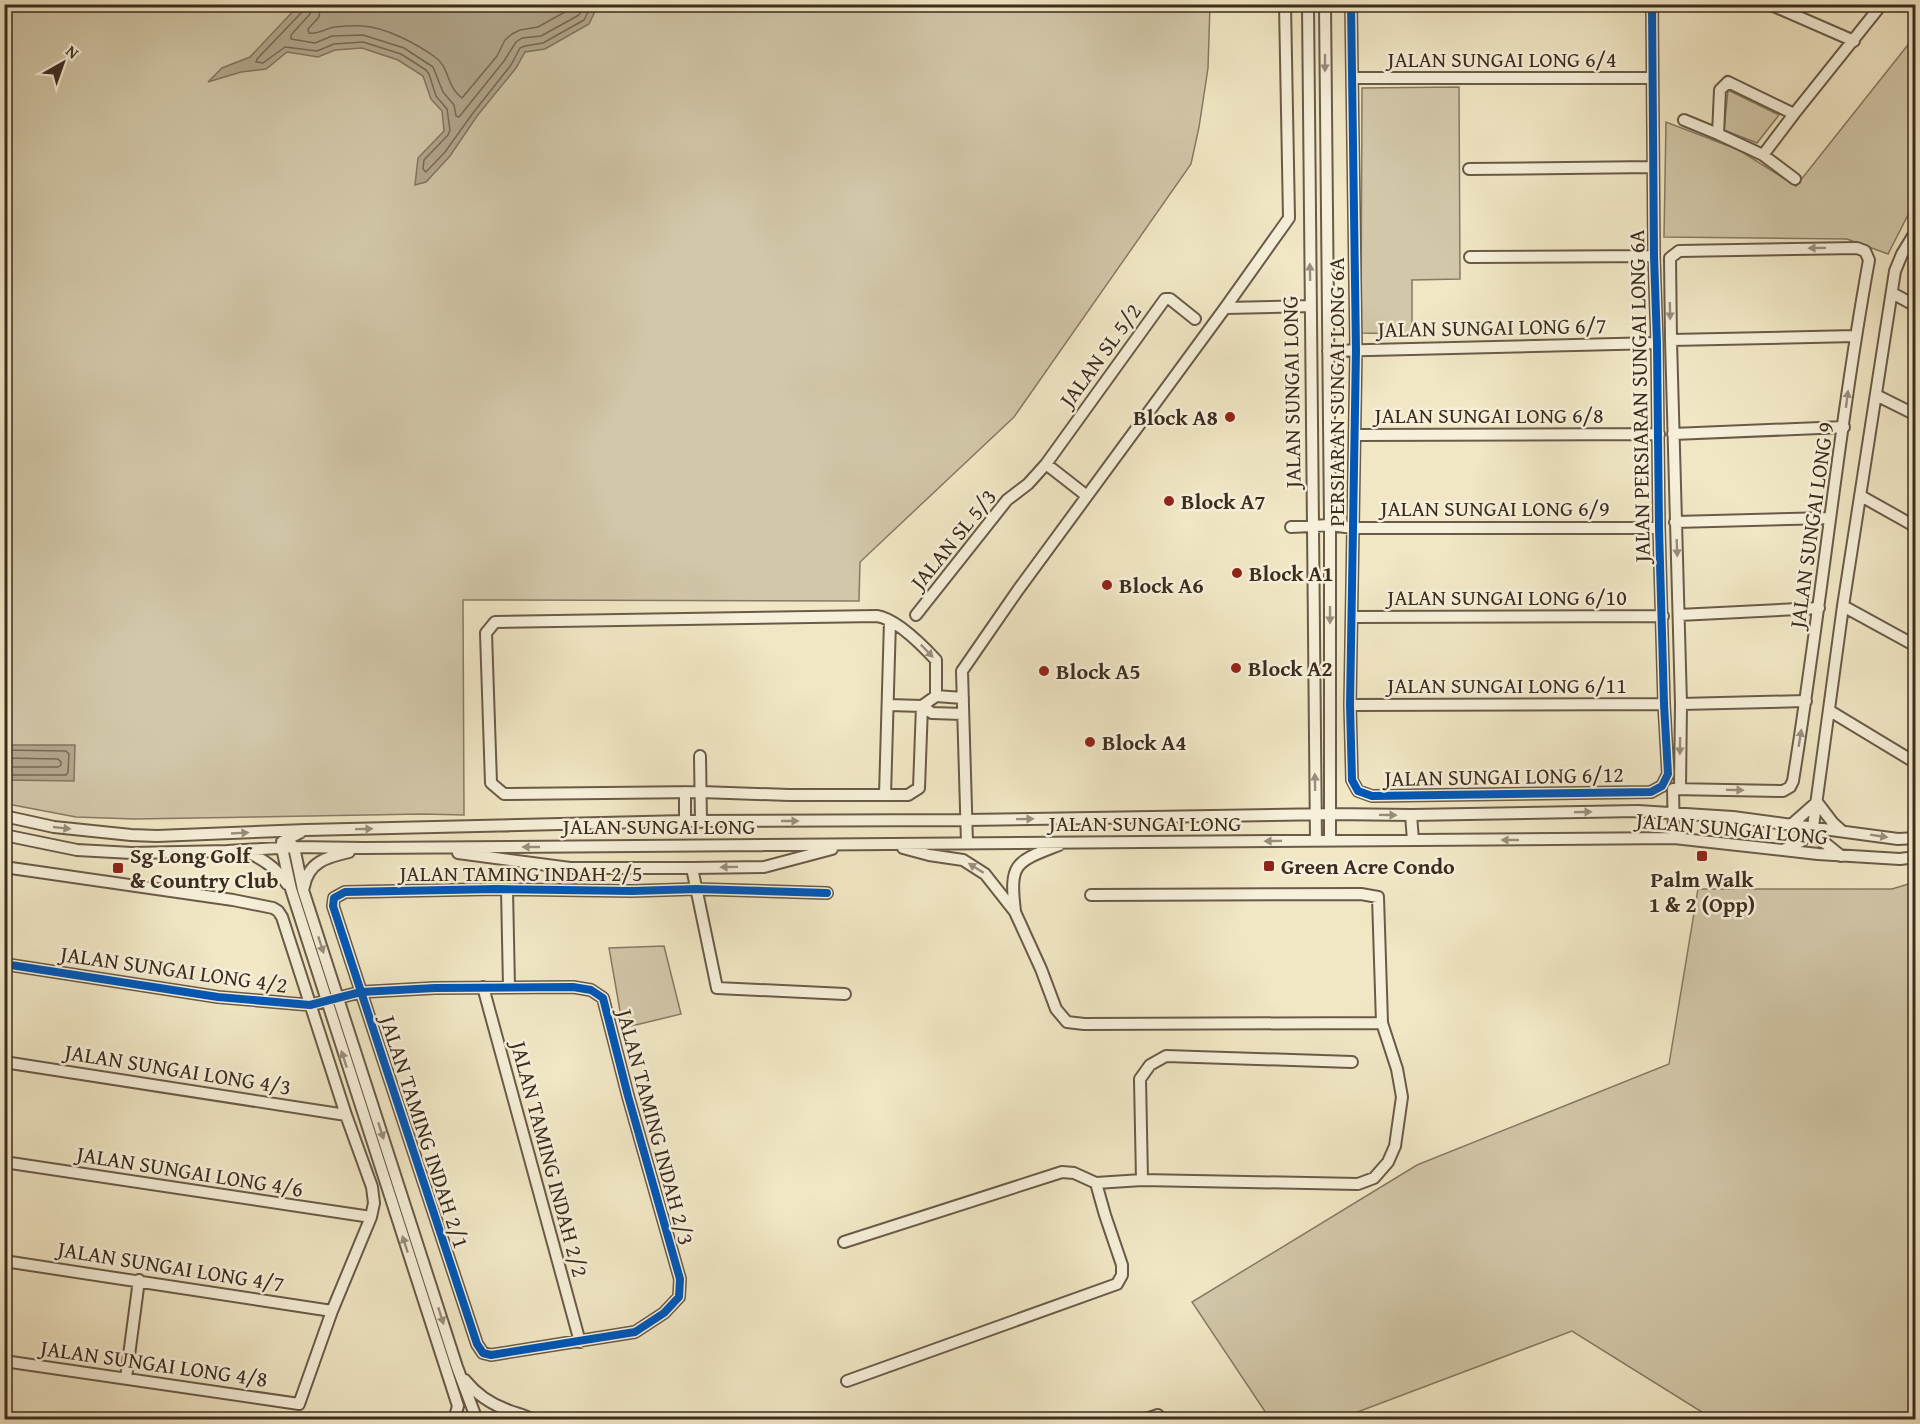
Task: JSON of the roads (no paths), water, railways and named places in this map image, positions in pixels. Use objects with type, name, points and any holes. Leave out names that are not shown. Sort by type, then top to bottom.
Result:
[{"type":"street","points":[[967,843],[962,671],[1289,218],[1285,4]]},
{"type":"street","name":"JALAN SUNGAI LONG","points":[[1308,4],[1316,841]]},
{"type":"street","name":"JALAN SUNGAI LONG","points":[[1325,4],[1330,525],[1330,841]]},
{"type":"street","name":"PERSIARAN SUNGAI LONG 6A","points":[[1351,4],[1356,350],[1350,705],[1352,780]]},
{"type":"street","name":"JALAN PERSIARAN SUNGAI LONG 6A","points":[[1652,4],[1659,528],[1668,774],[1662,786]]},
{"type":"street","points":[[1769,4],[1854,41]]},
{"type":"street","points":[[1763,155],[1882,4]]},
{"type":"street","name":"JALAN SUNGAI LONG 6/4","points":[[1353,78],[1652,78]]},
{"type":"street","points":[[1718,134],[1720,90],[1728,82],[1794,114]]},
{"type":"street","points":[[1684,120],[1763,155],[1795,179]]},
{"type":"street","points":[[1468,169],[1653,167]]},
{"type":"street","points":[[1781,851],[1802,841],[1813,827],[1843,606],[1895,271],[1916,231]]},
{"type":"street","name":"JALAN SUNGAI LONG 9","points":[[1671,340],[1669,264],[1670,258],[1679,251],[1857,248],[1865,251],[1869,260],[1856,336],[1793,781],[1784,791],[1680,789]]},
{"type":"street","points":[[1470,257],[1654,256]]},
{"type":"street","points":[[1892,293],[1916,306]]},
{"type":"street","name":"JALAN SL 5/2","points":[[1046,464],[1165,299],[1170,299],[1195,319]]},
{"type":"street","points":[[1225,308],[1310,306]]},
{"type":"street","points":[[1674,838],[1673,789],[1680,789],[1681,704],[1671,340],[1856,336]]},
{"type":"street","name":"JALAN SUNGAI LONG 6/7","points":[[1328,351],[1658,343]]},
{"type":"street","points":[[1876,395],[1916,415]]},
{"type":"street","points":[[1673,434],[1844,427]]},
{"type":"street","name":"JALAN SUNGAI LONG 6/8","points":[[1355,435],[1659,434]]},
{"type":"street","points":[[1046,464],[1087,496]]},
{"type":"street","name":"JALAN SL 5/3","points":[[916,615],[1007,500],[1028,484],[1046,464]]},
{"type":"street","points":[[1861,496],[1916,527]]},
{"type":"street","points":[[1676,522],[1830,518]]},
{"type":"street","name":"JALAN SUNGAI LONG 6/9","points":[[1291,527],[1330,525],[1353,528],[1659,528]]},
{"type":"street","points":[[1843,606],[1916,646]]},
{"type":"street","points":[[1679,615],[1819,608]]},
{"type":"street","points":[[922,706],[919,788],[908,795],[701,792],[504,794],[491,783],[486,633],[495,622],[882,616],[922,645],[936,660],[936,696]]},
{"type":"street","name":"JALAN SUNGAI LONG 6/10","points":[[1352,617],[1663,616]]},
{"type":"street","points":[[885,795],[890,621]]},
{"type":"street","points":[[922,706],[936,696],[963,698]]},
{"type":"street","points":[[1681,704],[1806,701]]},
{"type":"street","name":"JALAN SUNGAI LONG 6/11","points":[[1350,705],[1664,704]]},
{"type":"street","points":[[889,705],[922,706],[932,713],[963,714]]},
{"type":"street","points":[[1830,711],[1916,763]]},
{"type":"street","points":[[700,756],[701,822]]},
{"type":"street","name":"JALAN SUNGAI LONG 6/12","points":[[1352,780],[1358,791],[1372,796],[1651,792],[1662,786]]},
{"type":"street","points":[[685,792],[685,821]]},
{"type":"street","points":[[1791,825],[1817,802]]},
{"type":"street","points":[[1817,802],[1842,831]]},
{"type":"street","name":"JALAN SUNGAI LONG","points":[[4,816],[54,827],[131,836],[197,837],[275,831],[685,821],[966,820],[1638,811],[1733,817],[1898,839],[1916,838]]},
{"type":"street","points":[[1411,815],[1413,840]]},
{"type":"street","points":[[1813,827],[1820,839],[1841,856]]},
{"type":"street","points":[[287,845],[306,830]]},
{"type":"street","points":[[275,831],[287,845],[303,890],[458,1367],[477,1419]]},
{"type":"street","name":"JALAN SUNGAI LONG","points":[[4,835],[77,850],[132,853],[242,850],[287,845],[364,848],[1674,838],[1841,856],[1900,859],[1916,857]]},
{"type":"street","points":[[180,852],[197,837],[213,851]]},
{"type":"street","points":[[1015,912],[1012,886],[1015,870],[1023,859],[1065,843]]},
{"type":"street","points":[[890,844],[929,855],[963,860],[985,874],[1015,912],[1056,1009],[1067,1022],[1084,1024],[1382,1023]]},
{"type":"street","points":[[287,845],[291,889],[464,1419]]},
{"type":"street","points":[[419,847],[570,868],[692,868],[764,867],[848,845]]},
{"type":"street","points":[[303,890],[306,875],[315,864],[339,854],[364,848]]},
{"type":"street","points":[[242,850],[266,861],[280,873],[291,889]]},
{"type":"street","points":[[4,867],[233,900],[278,911],[282,917],[346,1115],[372,1187],[375,1203],[332,1311]]},
{"type":"street","points":[[692,868],[717,988],[845,994]]},
{"type":"street","name":"JALAN TAMING INDAH 2/5","points":[[345,892],[696,889],[827,893]]},
{"type":"street","points":[[507,890],[509,987]]},
{"type":"street","name":"JALAN TAMING INDAH 2/1","points":[[345,892],[334,898],[333,906],[477,1344],[483,1353],[491,1355],[580,1342]]},
{"type":"street","points":[[844,1242],[1062,1172],[1074,1173],[1096,1183],[1142,1180],[1358,1184],[1374,1178],[1388,1162],[1395,1146],[1402,1097],[1397,1069],[1382,1023],[1378,897],[1361,894],[1091,895]]},
{"type":"street","name":"JALAN SUNGAI LONG 4/2","points":[[4,964],[218,997],[310,1005],[361,992],[435,987],[573,987],[591,990]]},
{"type":"street","name":"JALAN TAMING INDAH 2/2","points":[[483,987],[580,1342]]},
{"type":"street","name":"JALAN TAMING INDAH 2/3","points":[[580,1342],[635,1332],[645,1326],[664,1313],[679,1297],[680,1279],[636,1127],[603,998],[591,990]]},
{"type":"street","points":[[1142,1180],[1140,1079],[1150,1065],[1166,1056],[1352,1062]]},
{"type":"street","name":"JALAN SUNGAI LONG 4/3","points":[[4,1062],[346,1115]]},
{"type":"street","name":"JALAN SUNGAI LONG 4/6","points":[[4,1162],[371,1217]]},
{"type":"street","points":[[847,1381],[1117,1284],[1122,1275],[1122,1265],[1096,1183]]},
{"type":"street","name":"JALAN SUNGAI LONG 4/7","points":[[4,1261],[332,1311]]},
{"type":"street","points":[[126,1378],[139,1280]]},
{"type":"street","name":"JALAN SUNGAI LONG 4/8","points":[[4,1361],[298,1404],[332,1311]]},
{"type":"street","points":[[458,1367],[474,1390],[512,1412],[532,1419]]},
{"type":"street","points":[[454,1419],[458,1406]]},
{"type":"street","points":[[489,1419],[512,1412]]},
{"type":"street","points":[[1143,1419],[1158,1415]]},
{"type":"water","points":[[304,4],[598,5],[589,24],[545,49],[525,52],[516,68],[477,116],[450,156],[426,182],[415,185],[418,158],[444,131],[442,111],[431,99],[423,76],[398,60],[362,48],[335,50],[318,57],[287,52],[266,69],[241,72],[208,82],[222,68],[250,57],[296,8]]},
{"type":"water","points":[[5,745],[75,745],[74,781],[5,780]]},
{"type":"place","name":"Block A8","points":[[1230,417]]},
{"type":"place","name":"Block A7","points":[[1169,501]]},
{"type":"place","name":"Block A1","points":[[1237,573]]},
{"type":"place","name":"Block A6","points":[[1107,585]]},
{"type":"place","name":"Block A2","points":[[1236,668]]},
{"type":"place","name":"Block A5","points":[[1044,671]]},
{"type":"place","name":"Block A4","points":[[1090,742]]},
{"type":"place","name":"Palm Walk 1 & 2 (Opp)","points":[[1702,856]]},
{"type":"place","name":"Green Acre Condo","points":[[1269,866]]},
{"type":"place","name":"Sg Long Golf & Country Club","points":[[118,868]]}]
